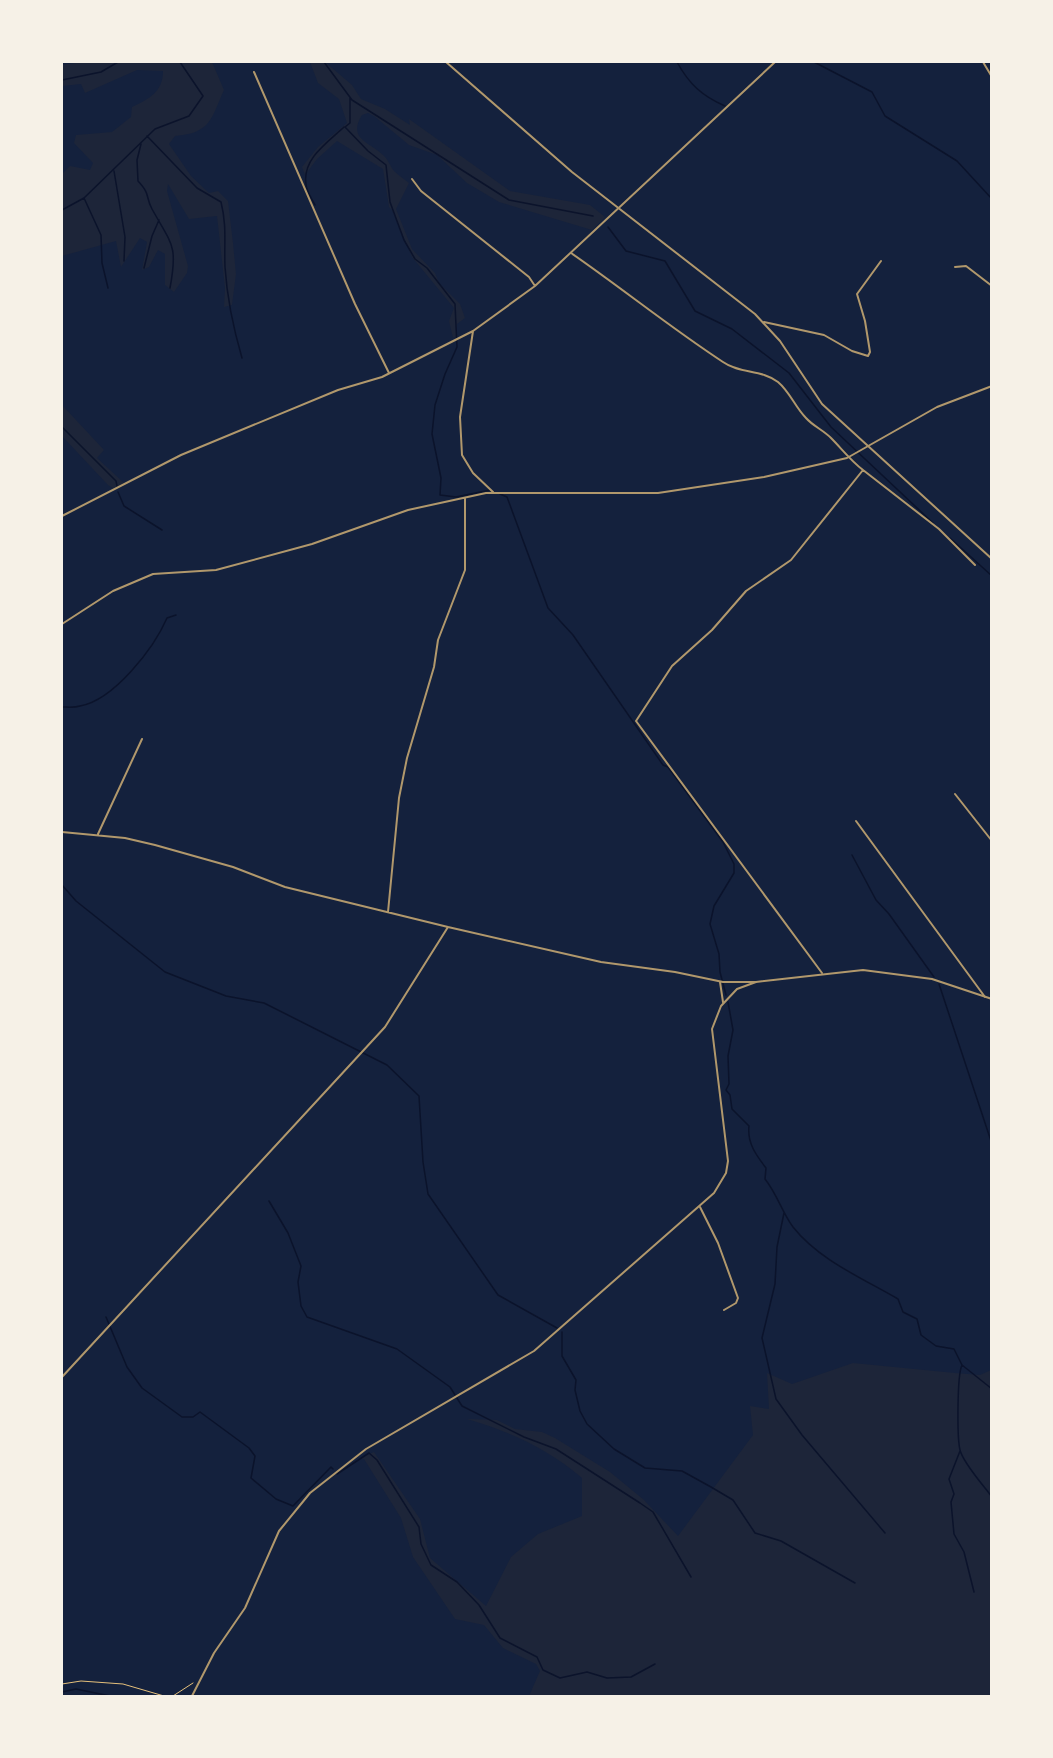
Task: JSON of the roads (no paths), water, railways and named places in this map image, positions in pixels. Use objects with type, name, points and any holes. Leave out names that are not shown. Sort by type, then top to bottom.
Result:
[{"type":"street","points":[[446,62],[572,172],[764,322],[785,348],[822,404],[992,559]]},
{"type":"street","points":[[62,516],[181,455],[338,390],[389,374],[474,331],[535,286],[775,62]]},
{"type":"street","points":[[983,62],[992,76]]},
{"type":"street","points":[[254,72],[355,304],[389,374]]},
{"type":"street","points":[[412,179],[421,192],[529,277],[535,286]]},
{"type":"street","points":[[571,253],[641,302],[679,335],[695,342],[724,363],[774,380],[784,389],[806,418],[831,438],[847,458],[939,529],[975,565]]},
{"type":"street","points":[[764,322],[824,334],[852,351],[868,356],[870,352],[866,321],[857,294],[881,261]]},
{"type":"street","points":[[955,267],[966,266],[992,286]]},
{"type":"street","points":[[474,331],[460,417],[462,455],[473,473],[493,492]]},
{"type":"street","points":[[62,624],[113,591],[153,574],[216,570],[312,544],[408,510],[493,492],[568,495],[658,493],[764,477],[847,458],[937,407],[992,386]]},
{"type":"street","points":[[822,973],[636,721],[672,666],[712,630],[746,591],[791,560],[863,470]]},
{"type":"street","points":[[388,912],[399,798],[407,758],[434,667],[438,640],[465,570],[465,499]]},
{"type":"street","points":[[97,836],[142,739]]},
{"type":"street","points":[[955,794],[992,841]]},
{"type":"street","points":[[856,821],[985,997]]},
{"type":"street","points":[[62,832],[155,845],[233,867],[285,887],[594,960],[675,972],[720,982],[756,981],[863,970],[944,982],[992,999]]},
{"type":"street","points":[[62,1377],[271,1147],[385,1027],[448,927]]},
{"type":"street","points":[[193,1696],[211,1657],[245,1608],[279,1531],[310,1493],[366,1449],[534,1351],[700,1207],[722,1182],[728,1161],[712,1040],[715,1018],[723,1002],[737,989],[756,981]]},
{"type":"street","points":[[720,982],[723,1002]]},
{"type":"street","points":[[700,1207],[718,1243],[738,1298],[736,1303],[724,1310]]},
{"type":"waterway","points":[[62,80],[101,72],[118,62]]},
{"type":"waterway","points":[[62,210],[84,198],[155,129],[189,116],[203,96],[180,62]]},
{"type":"waterway","points":[[324,62],[352,100],[509,200],[593,216]]},
{"type":"waterway","points":[[677,62],[697,89],[725,106]]},
{"type":"waterway","points":[[814,62],[872,92],[885,116],[957,161],[992,199]]},
{"type":"waterway","points":[[350,98],[350,123],[345,127],[368,151],[386,165],[390,202],[404,240],[415,259],[427,268],[455,304],[457,347],[435,405],[432,434],[441,478],[440,495],[456,497],[490,490]]},
{"type":"waterway","points":[[315,205],[306,187],[308,167],[324,145],[344,127]]},
{"type":"waterway","points":[[147,136],[197,188],[221,202],[225,227],[227,290],[242,358]]},
{"type":"waterway","points":[[141,144],[137,160],[138,181],[145,189],[150,205],[172,246],[173,263],[170,288]]},
{"type":"waterway","points":[[114,171],[125,237],[124,261]]},
{"type":"waterway","points":[[84,198],[101,235],[102,263],[108,288]]},
{"type":"waterway","points":[[144,268],[152,236],[159,220]]},
{"type":"waterway","points":[[608,227],[626,251],[665,261],[695,311],[732,329],[789,373],[831,427],[933,523]]},
{"type":"waterway","points":[[62,427],[116,481],[117,486]]},
{"type":"waterway","points":[[118,492],[124,506],[162,530]]},
{"type":"waterway","points":[[500,494],[507,497],[548,608],[573,635],[663,765],[668,767],[723,842],[734,864],[734,873],[714,906],[710,924],[719,954],[720,972],[726,995]]},
{"type":"waterway","points":[[950,538],[992,576]]},
{"type":"waterway","points":[[62,707],[80,706],[93,702],[106,694],[143,657],[167,618],[176,615]]},
{"type":"waterway","points":[[852,855],[876,900],[889,914],[934,977]]},
{"type":"waterway","points":[[62,885],[76,901],[165,972],[226,996],[264,1003],[387,1065],[419,1096],[423,1162],[428,1194],[498,1295],[557,1328]]},
{"type":"waterway","points":[[939,984],[992,1144]]},
{"type":"waterway","points":[[728,1002],[733,1030],[728,1056],[729,1084],[726,1090],[730,1095],[732,1109],[749,1126],[751,1143],[766,1168],[765,1179],[793,1227],[828,1259],[898,1299],[903,1312],[917,1319],[921,1335],[936,1346],[954,1349],[962,1365],[992,1389]]},
{"type":"waterway","points":[[992,1166],[992,1176]]},
{"type":"waterway","points":[[269,1201],[288,1233],[301,1266],[298,1282],[301,1306],[307,1317],[397,1349],[450,1387],[462,1406],[524,1437],[556,1449],[640,1503],[653,1512],[691,1577]]},
{"type":"waterway","points":[[784,1213],[777,1247],[775,1284],[762,1338],[776,1399],[802,1435],[885,1533]]},
{"type":"waterway","points":[[106,1317],[127,1367],[142,1388],[182,1417],[193,1417],[200,1412],[249,1448],[255,1456],[251,1478],[276,1499],[293,1506],[331,1467],[333,1469]]},
{"type":"waterway","points":[[562,1332],[562,1356],[576,1380],[575,1390],[580,1411],[587,1424],[614,1449],[645,1468],[682,1471],[711,1487],[733,1500],[755,1533],[781,1541],[855,1583]]},
{"type":"waterway","points":[[962,1365],[958,1407],[960,1450],[969,1468],[992,1497]]},
{"type":"waterway","points":[[960,1451],[949,1479],[954,1494],[951,1502],[954,1534],[964,1552],[974,1592]]},
{"type":"waterway","points":[[337,1474],[369,1453],[377,1460],[419,1527],[421,1544],[431,1565],[457,1582],[479,1605],[500,1638],[537,1657],[543,1670],[560,1678],[587,1672],[607,1678],[631,1677],[655,1664]]},
{"type":"waterway","points":[[62,1692],[76,1689],[110,1696]]}]
